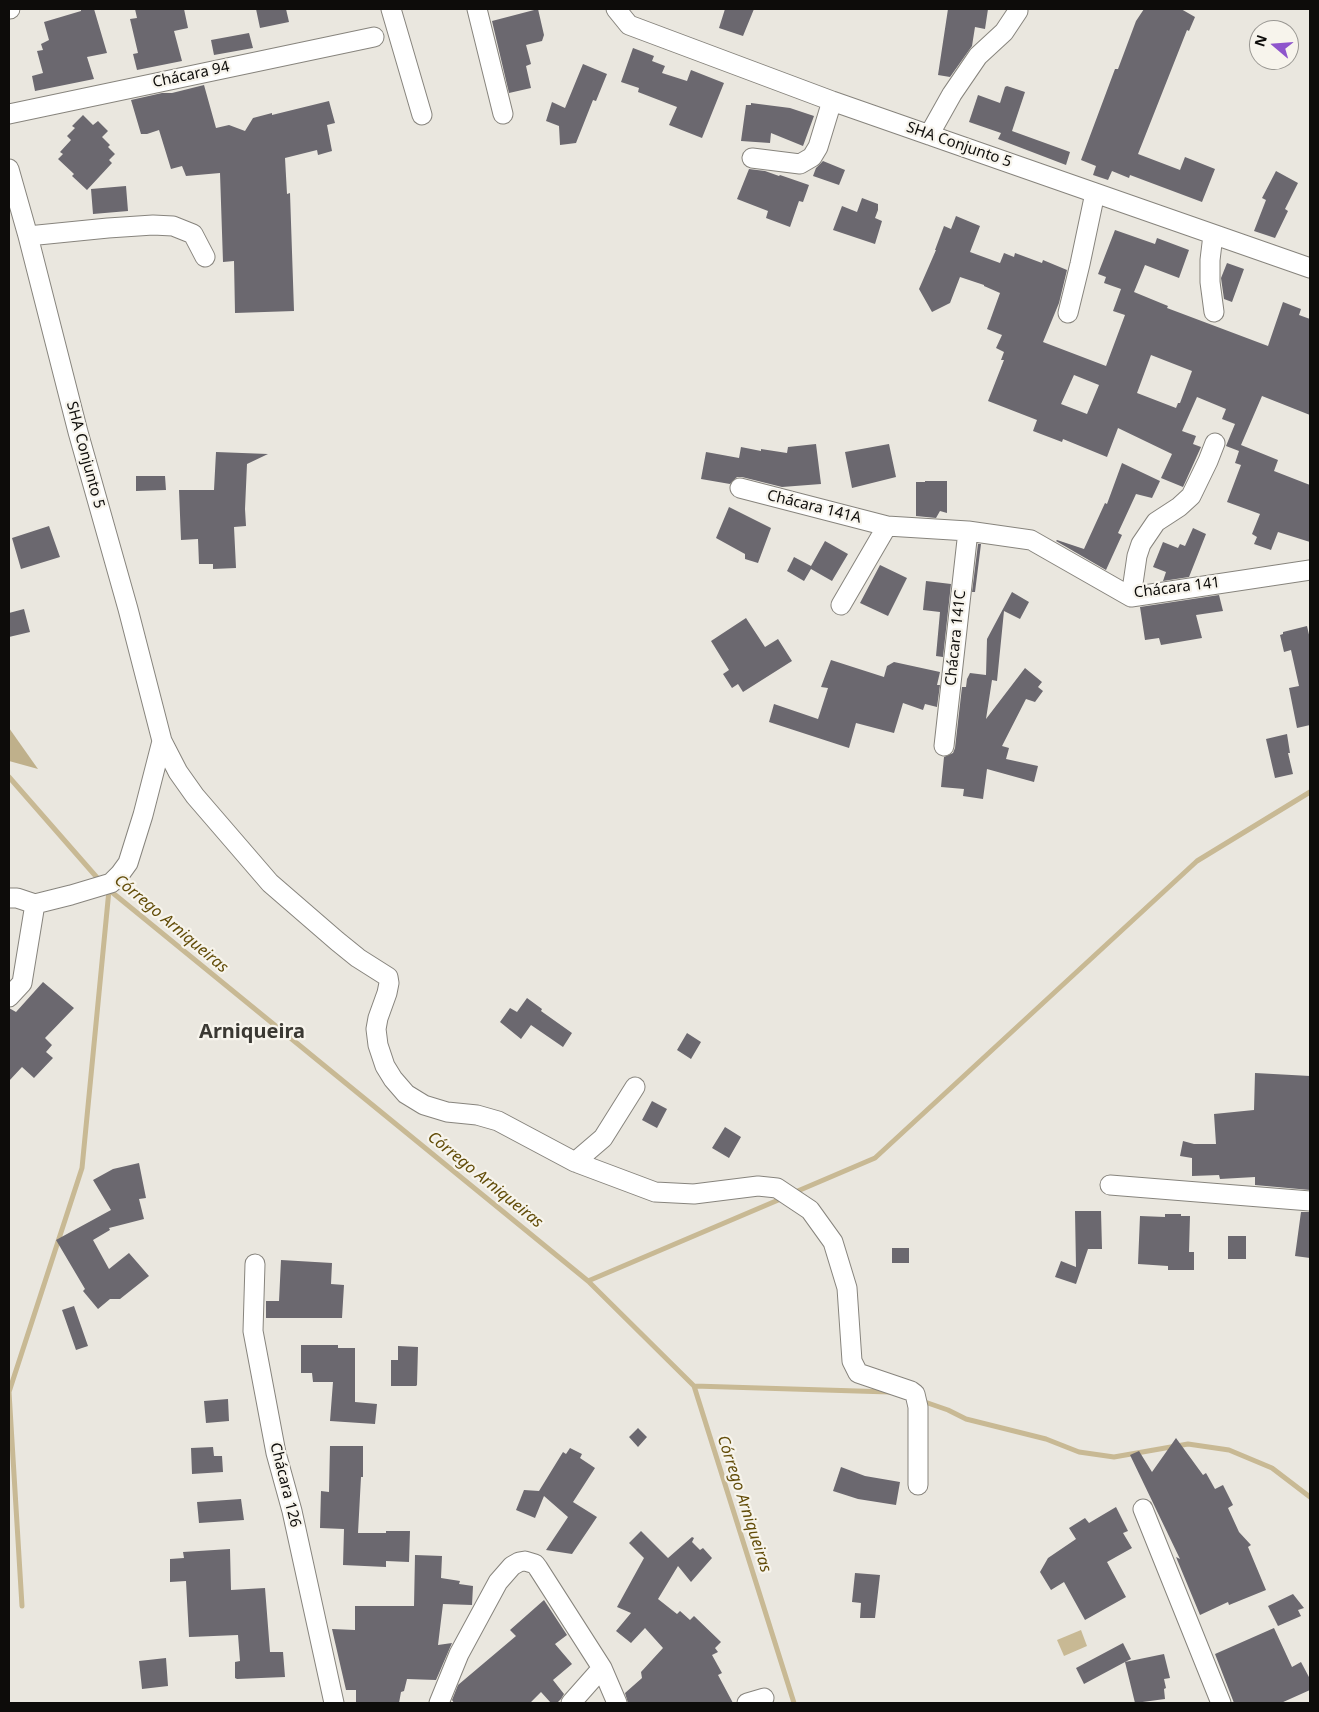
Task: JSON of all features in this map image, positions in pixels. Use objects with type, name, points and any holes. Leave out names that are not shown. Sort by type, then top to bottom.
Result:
[{"type":"street","points":[[391,9],[422,116]]},
{"type":"street","points":[[478,9],[503,114]]},
{"type":"street","name":"SHA Conjunto 5","points":[[616,9],[629,25],[832,101],[1310,268]]},
{"type":"street","points":[[930,135],[952,94],[978,56],[1004,32],[1018,12]]},
{"type":"street","name":"Chácara 94","points":[[9,114],[374,37]]},
{"type":"street","points":[[752,158],[800,164],[812,157],[818,147],[832,101]]},
{"type":"street","name":"SHA Conjunto 5","points":[[9,169],[162,741],[178,772],[195,796],[270,883],[344,947],[388,977],[387,993],[376,1029],[378,1045],[385,1066],[406,1094],[424,1105],[447,1112],[477,1115],[498,1121],[576,1162]]},
{"type":"street","points":[[1068,313],[1095,193]]},
{"type":"street","points":[[28,236],[108,228],[153,225],[172,226],[193,234],[205,257]]},
{"type":"street","points":[[1212,235],[1210,282],[1214,312]]},
{"type":"street","points":[[1131,596],[1137,556],[1141,544],[1156,522],[1191,496],[1215,443]]},
{"type":"street","name":"Chácara 141A","points":[[740,488],[887,526],[968,531]]},
{"type":"street","points":[[841,605],[887,526]]},
{"type":"street","name":"Chácara 141","points":[[968,531],[1031,540],[1131,596],[1310,570]]},
{"type":"street","name":"Chácara 141C","points":[[944,746],[968,531]]},
{"type":"street","points":[[9,898],[17,898],[34,904],[111,883],[128,863],[143,815],[162,741]]},
{"type":"street","points":[[9,997],[22,983],[34,904]]},
{"type":"street","points":[[634,1087],[602,1138],[576,1162],[655,1192],[694,1194],[758,1186],[776,1188],[810,1210],[833,1242],[847,1288],[852,1361],[858,1373],[915,1394],[918,1407],[918,1485]]},
{"type":"street","points":[[1110,1185],[1310,1201]]},
{"type":"street","name":"Chácara 126","points":[[255,1264],[253,1331],[276,1453],[292,1511],[334,1703]]},
{"type":"street","points":[[1143,1509],[1222,1703]]},
{"type":"street","points":[[439,1703],[459,1654],[498,1582],[512,1566],[524,1561],[535,1564],[602,1668],[617,1703]]},
{"type":"street","points":[[571,1703],[602,1668]]},
{"type":"shaded area","points":[[9,728],[38,769],[9,761]]},
{"type":"shaded area","points":[[1081,1630],[1087,1646],[1064,1656],[1057,1640]]},
{"type":"building","points":[[81,9],[94,9],[107,53],[87,57],[94,79],[35,91],[32,76],[43,73],[37,51],[43,50],[41,44],[49,40],[44,22],[81,11]]},
{"type":"building","points":[[135,9],[184,9],[188,28],[174,31],[182,61],[137,70],[133,54],[138,53],[130,19],[137,18]]},
{"type":"building","points":[[256,9],[286,9],[289,22],[260,28]]},
{"type":"building","points":[[538,9],[544,35],[542,41],[526,45],[531,64],[526,66],[531,88],[509,93],[492,21]]},
{"type":"building","points":[[725,9],[754,9],[743,36],[719,28]]},
{"type":"building","points":[[948,9],[988,9],[985,29],[975,27],[972,46],[950,77],[938,75]]},
{"type":"building","points":[[1144,9],[1181,9],[1195,17],[1189,31],[1187,30],[1138,154],[1180,170],[1185,157],[1215,169],[1202,202],[1130,175],[1129,178],[1112,171],[1108,180],[1093,175],[1096,166],[1081,160],[1115,69],[1118,69],[1136,21]]},
{"type":"building","points":[[249,33],[253,48],[214,55],[211,40]]},
{"type":"building","points":[[633,48],[654,56],[652,61],[665,66],[662,73],[687,81],[691,70],[724,83],[702,138],[669,125],[677,107],[638,92],[639,88],[621,82]]},
{"type":"building","points":[[583,64],[607,74],[596,101],[593,100],[576,143],[560,145],[559,126],[546,121],[552,102],[565,108]]},
{"type":"building","points":[[204,85],[216,128],[229,125],[245,131],[253,118],[329,101],[335,123],[327,125],[332,151],[318,155],[317,150],[285,158],[287,194],[290,193],[294,311],[235,313],[234,261],[223,262],[220,173],[186,176],[182,166],[171,169],[159,130],[141,134],[131,100]]},
{"type":"building","points":[[1007,86],[1025,92],[1012,131],[1070,152],[1066,165],[998,139],[1001,133],[969,122],[978,95],[1000,103]]},
{"type":"building","points":[[751,103],[790,108],[814,116],[803,146],[771,133],[770,143],[741,141],[746,105],[751,105]]},
{"type":"building","points":[[83,115],[93,125],[98,121],[108,131],[102,137],[115,154],[109,160],[112,163],[87,190],[58,159],[63,154],[60,152],[71,140],[67,136],[75,128],[72,126]]},
{"type":"building","points":[[823,161],[845,170],[839,185],[813,176],[816,168]]},
{"type":"building","points":[[749,169],[780,175],[809,185],[803,202],[799,201],[790,227],[766,218],[768,211],[737,199]]},
{"type":"building","points":[[1276,171],[1298,183],[1285,209],[1288,211],[1275,238],[1254,231],[1266,200],[1262,198]]},
{"type":"building","points":[[126,186],[128,211],[93,214],[91,189]]},
{"type":"building","points":[[862,198],[878,204],[875,218],[882,221],[875,244],[833,230],[842,206],[857,212]]},
{"type":"building","points":[[956,216],[980,226],[970,252],[1000,263],[1004,253],[1014,257],[1015,253],[1042,263],[1043,260],[1067,270],[1059,303],[1043,342],[1106,366],[1125,315],[1113,311],[1121,289],[1104,283],[1106,277],[1098,274],[1115,230],[1155,244],[1157,238],[1189,250],[1179,278],[1145,265],[1134,292],[1168,306],[1167,308],[1268,346],[1283,302],[1301,309],[1299,315],[1310,319],[1310,415],[1262,396],[1241,445],[1278,460],[1274,471],[1310,485],[1310,542],[1278,532],[1271,550],[1254,544],[1257,537],[1252,534],[1260,514],[1227,502],[1241,465],[1235,463],[1239,451],[1226,446],[1235,424],[1222,419],[1226,409],[1197,397],[1182,431],[1196,436],[1193,444],[1201,447],[1183,487],[1161,478],[1172,454],[1118,428],[1107,457],[1063,439],[1062,442],[1033,431],[1037,420],[988,401],[1004,360],[1001,360],[1004,352],[996,348],[1002,335],[987,329],[1000,293],[960,277],[950,303],[932,312],[919,289],[944,226],[951,229]],"holes":[[[1151,355],[1192,371],[1180,403],[1178,403],[1176,408],[1137,393]],[[1074,375],[1099,385],[1087,414],[1061,404]]]},
{"type":"building","points":[[1227,263],[1244,269],[1232,302],[1224,299],[1221,278]]},
{"type":"building","points":[[816,444],[821,484],[782,487],[742,477],[737,477],[730,484],[701,479],[706,452],[739,458],[741,447],[787,453],[788,447]]},
{"type":"building","points":[[889,444],[896,477],[852,488],[845,452]]},
{"type":"building","points":[[216,452],[268,454],[247,464],[246,526],[234,527],[236,568],[213,569],[213,564],[199,564],[198,539],[181,540],[179,490],[214,490]]},
{"type":"building","points":[[1122,463],[1160,481],[1152,498],[1136,494],[1118,533],[1122,535],[1106,570],[1056,541],[1084,549],[1105,503],[1107,504]]},
{"type":"building","points":[[136,476],[165,476],[166,490],[136,491]]},
{"type":"building","points":[[947,481],[947,513],[940,511],[936,518],[916,516],[916,482]]},
{"type":"building","points":[[729,507],[771,528],[758,563],[745,559],[745,554],[716,538]]},
{"type":"building","points":[[49,526],[60,557],[21,569],[12,538]]},
{"type":"building","points":[[1193,528],[1206,534],[1189,577],[1163,581],[1166,572],[1153,567],[1163,542],[1178,548],[1180,544],[1185,546]]},
{"type":"building","points":[[825,541],[848,554],[832,581],[811,569],[804,581],[787,571],[794,557],[811,566]]},
{"type":"building","points":[[978,544],[981,544],[975,592],[972,592]]},
{"type":"building","points":[[880,565],[907,578],[888,616],[860,603]]},
{"type":"building","points":[[926,581],[951,584],[943,657],[936,656],[940,612],[923,610]]},
{"type":"building","points":[[1012,592],[1029,602],[1020,619],[1004,611],[997,681],[992,680],[986,719],[1025,668],[1042,682],[1038,687],[1043,691],[1035,702],[1026,699],[1002,746],[1009,748],[1006,759],[1038,766],[1034,782],[987,769],[983,799],[963,796],[964,789],[941,787],[944,757],[953,753],[955,748],[962,687],[966,687],[970,673],[986,675],[987,639]]},
{"type":"building","points":[[1219,595],[1223,611],[1196,615],[1202,638],[1161,645],[1159,638],[1145,640],[1140,607]]},
{"type":"building","points":[[24,609],[30,632],[9,637],[9,613]]},
{"type":"building","points":[[746,618],[765,647],[778,639],[792,661],[743,692],[738,684],[732,688],[723,674],[729,670],[711,641]]},
{"type":"building","points":[[1307,626],[1310,639],[1310,725],[1297,728],[1289,688],[1299,686],[1291,650],[1284,652],[1280,635],[1283,632]]},
{"type":"building","points":[[831,660],[884,677],[887,666],[894,662],[940,672],[937,685],[940,685],[937,707],[925,704],[923,710],[903,703],[894,733],[856,723],[849,748],[769,722],[774,704],[818,719],[828,688],[821,687]]},
{"type":"building","points":[[1287,734],[1290,753],[1288,753],[1293,774],[1275,778],[1266,739]]},
{"type":"building","points":[[43,982],[74,1008],[45,1038],[52,1045],[46,1052],[53,1058],[34,1078],[22,1067],[9,1081],[9,1008],[16,1012]]},
{"type":"building","points":[[527,998],[542,1009],[541,1011],[572,1033],[563,1047],[531,1025],[521,1039],[500,1022],[510,1008],[517,1012]]},
{"type":"building","points":[[687,1033],[701,1042],[691,1059],[677,1050]]},
{"type":"building","points":[[1255,1073],[1310,1076],[1310,1190],[1255,1185],[1255,1177],[1220,1179],[1219,1175],[1192,1176],[1192,1158],[1180,1156],[1183,1141],[1194,1144],[1216,1144],[1214,1114],[1254,1110]]},
{"type":"building","points":[[652,1101],[667,1109],[657,1128],[642,1120]]},
{"type":"building","points":[[725,1127],[741,1137],[729,1158],[712,1148]]},
{"type":"building","points":[[139,1163],[146,1198],[139,1199],[144,1219],[109,1228],[110,1230],[93,1240],[109,1269],[129,1253],[149,1276],[120,1299],[110,1299],[98,1309],[83,1291],[85,1289],[56,1240],[111,1210],[93,1180],[113,1169]]},
{"type":"building","points":[[1075,1211],[1101,1211],[1102,1249],[1088,1249],[1076,1284],[1055,1277],[1061,1261],[1076,1267]]},
{"type":"building","points":[[1301,1212],[1310,1212],[1310,1258],[1295,1256]]},
{"type":"building","points":[[1165,1214],[1190,1216],[1189,1252],[1194,1252],[1194,1270],[1168,1270],[1168,1266],[1138,1264],[1140,1216],[1165,1217]]},
{"type":"building","points":[[1228,1236],[1246,1236],[1246,1259],[1228,1259]]},
{"type":"building","points":[[892,1248],[909,1248],[909,1263],[892,1263]]},
{"type":"building","points":[[281,1260],[332,1263],[331,1284],[344,1285],[342,1318],[266,1318],[266,1301],[279,1301]]},
{"type":"building","points":[[74,1306],[88,1346],[76,1350],[62,1310]]},
{"type":"building","points":[[301,1345],[338,1345],[338,1348],[355,1348],[355,1402],[377,1404],[375,1424],[330,1421],[333,1382],[313,1382],[312,1373],[301,1373]]},
{"type":"building","points":[[398,1346],[418,1347],[416,1386],[391,1386],[391,1360],[398,1360]]},
{"type":"building","points":[[228,1399],[229,1421],[206,1423],[204,1401]]},
{"type":"building","points":[[638,1428],[647,1437],[638,1447],[629,1437]]},
{"type":"building","points":[[1176,1438],[1203,1475],[1206,1473],[1215,1489],[1223,1485],[1233,1505],[1228,1508],[1239,1532],[1251,1545],[1248,1547],[1266,1590],[1229,1605],[1228,1602],[1200,1615],[1176,1557],[1180,1559],[1130,1455],[1139,1451],[1152,1472]]},
{"type":"building","points":[[330,1446],[363,1446],[363,1477],[361,1477],[358,1533],[410,1531],[409,1562],[386,1561],[386,1567],[343,1565],[344,1529],[320,1528],[321,1491],[329,1492]]},
{"type":"building","points":[[213,1447],[214,1456],[222,1456],[223,1472],[192,1474],[191,1448]]},
{"type":"building","points":[[570,1448],[582,1454],[580,1458],[595,1468],[573,1502],[597,1517],[572,1554],[546,1550],[568,1517],[544,1496],[535,1518],[516,1510],[524,1490],[539,1491],[563,1452],[566,1454]]},
{"type":"building","points":[[841,1467],[865,1476],[900,1482],[896,1505],[858,1499],[833,1491]]},
{"type":"building","points":[[241,1499],[244,1520],[199,1523],[197,1502]]},
{"type":"building","points":[[1116,1507],[1128,1531],[1123,1533],[1132,1548],[1107,1562],[1126,1597],[1085,1620],[1064,1582],[1051,1590],[1040,1572],[1048,1558],[1076,1539],[1069,1528],[1085,1518],[1089,1523]]},
{"type":"building","points":[[641,1531],[668,1558],[692,1537],[694,1538],[692,1542],[700,1550],[703,1548],[712,1558],[691,1582],[678,1566],[658,1599],[677,1614],[680,1611],[690,1620],[694,1616],[721,1642],[715,1648],[718,1652],[712,1655],[722,1673],[718,1675],[733,1703],[628,1703],[625,1693],[642,1678],[641,1672],[663,1648],[645,1628],[631,1643],[616,1631],[631,1613],[617,1607],[644,1558],[629,1543]]},
{"type":"building","points":[[230,1549],[231,1590],[265,1588],[270,1652],[283,1652],[285,1677],[235,1678],[235,1662],[240,1661],[238,1635],[189,1637],[186,1581],[170,1582],[170,1559],[184,1558],[183,1552]]},
{"type":"building","points":[[415,1555],[442,1556],[441,1578],[460,1581],[459,1584],[473,1586],[472,1605],[443,1604],[438,1645],[452,1643],[436,1680],[407,1679],[404,1691],[401,1692],[399,1703],[356,1702],[356,1690],[346,1690],[332,1629],[355,1630],[355,1606],[414,1606]]},
{"type":"building","points":[[855,1573],[880,1575],[875,1618],[860,1618],[861,1603],[852,1602]]},
{"type":"building","points":[[1293,1594],[1304,1608],[1298,1610],[1301,1616],[1278,1626],[1268,1606]]},
{"type":"building","points":[[544,1600],[567,1635],[555,1644],[572,1664],[553,1680],[564,1694],[561,1699],[557,1703],[551,1703],[541,1692],[530,1703],[454,1703],[452,1700],[458,1685],[516,1636],[510,1630]]},
{"type":"building","points":[[1274,1628],[1292,1667],[1301,1662],[1310,1679],[1310,1690],[1281,1703],[1234,1703],[1215,1654]]},
{"type":"building","points":[[1123,1643],[1131,1659],[1084,1684],[1076,1668]]},
{"type":"building","points":[[1164,1654],[1170,1678],[1164,1679],[1166,1688],[1164,1689],[1165,1699],[1135,1703],[1125,1662]]},
{"type":"building","points":[[166,1658],[168,1686],[142,1689],[139,1661]]},
{"type":"waterway","name":"Córrego Arniqueiras","points":[[9,777],[100,881]]},
{"type":"waterway","points":[[793,1193],[875,1158],[1197,861],[1310,792]]},
{"type":"waterway","name":"Córrego Arniqueiras","points":[[108,889],[588,1281],[694,1386],[794,1703]]},
{"type":"waterway","points":[[22,1606],[9,1392],[82,1168],[109,890]]},
{"type":"waterway","points":[[588,1281],[783,1198]]},
{"type":"waterway","points":[[694,1386],[890,1392]]},
{"type":"waterway","points":[[922,1401],[948,1410],[966,1419],[1046,1439],[1079,1452],[1114,1457],[1188,1444],[1229,1450],[1272,1468],[1310,1497]]},
{"type":"district","name":"Arniqueira","points":[[252,1032]]}]
